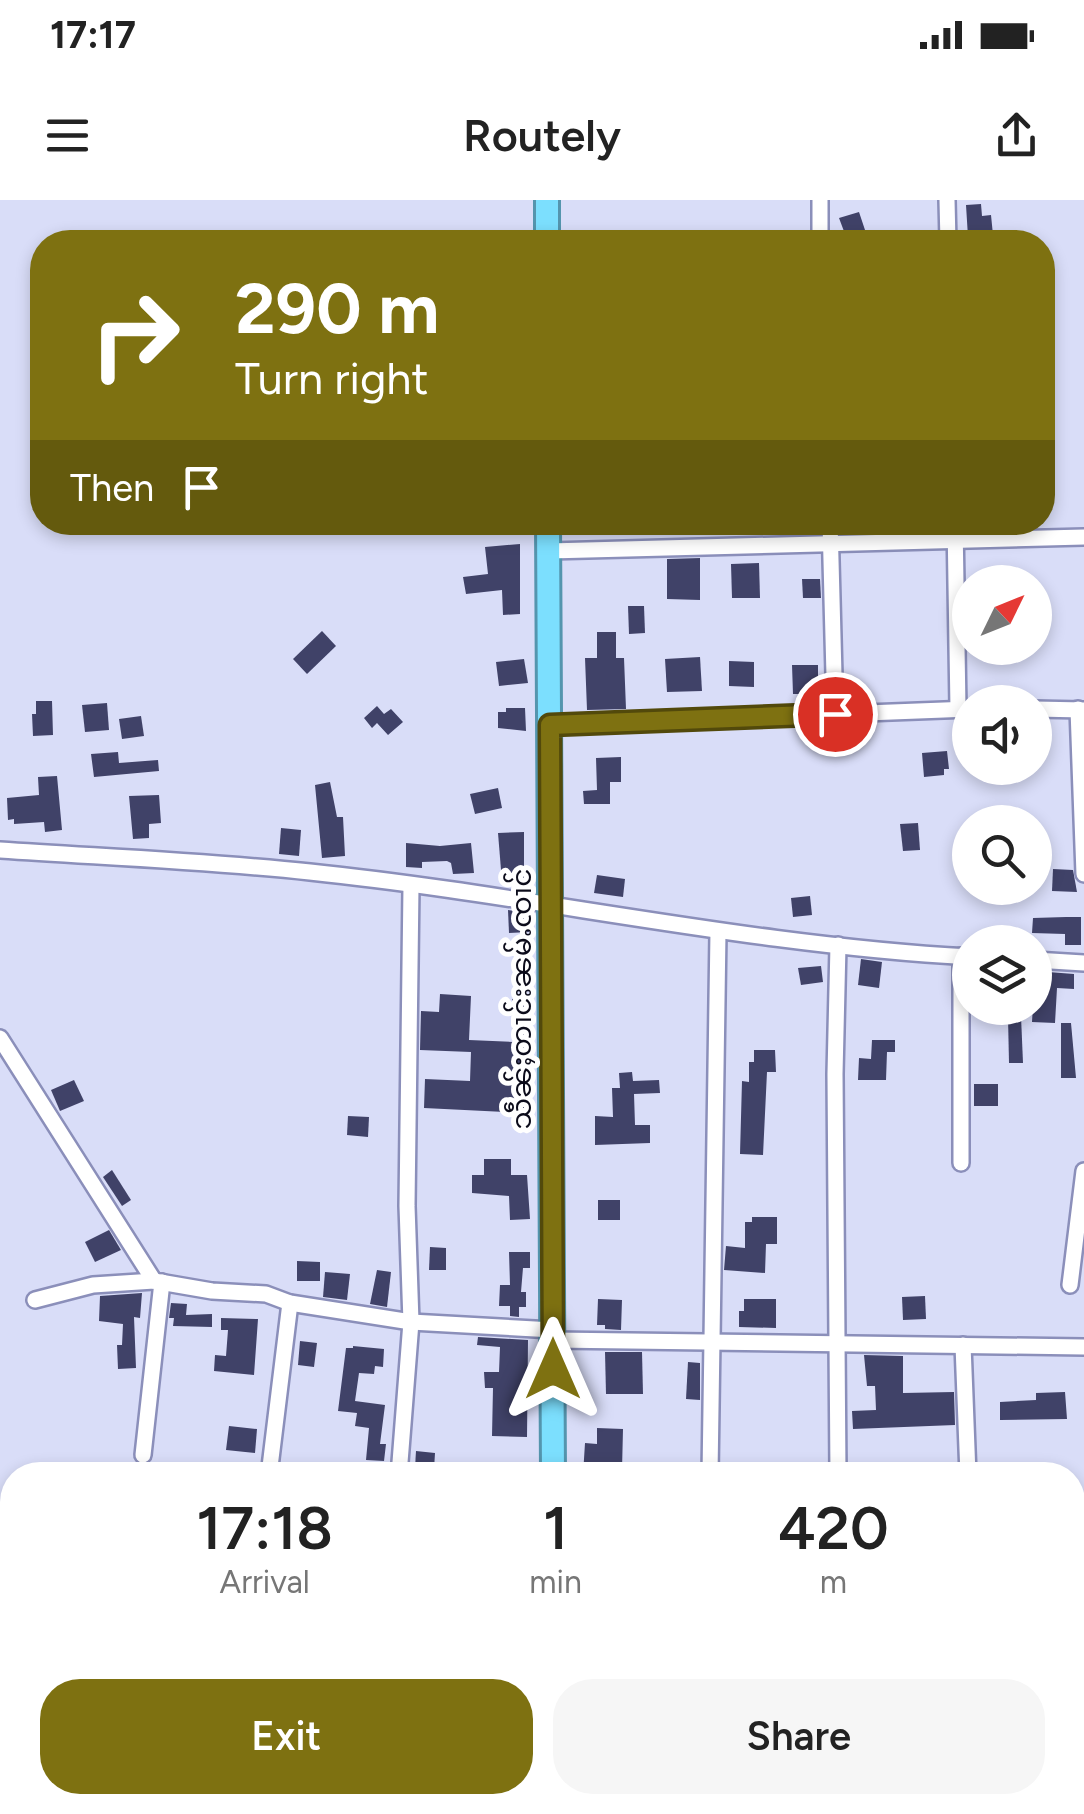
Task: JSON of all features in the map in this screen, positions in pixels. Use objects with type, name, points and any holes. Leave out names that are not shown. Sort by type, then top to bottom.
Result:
[{"type":"highway","points":[[547,200],[547,230]]},
{"type":"highway","name":"သဵၼ်ႈတၢင်းၼမ်ႉၸၢင်","points":[[548,535],[552,1462]]},
{"type":"street","points":[[820,200],[820,230]]},
{"type":"street","points":[[946,200],[947,230]]},
{"type":"street","points":[[831,535],[835,714]]},
{"type":"street","points":[[956,535],[963,685]]},
{"type":"street","points":[[548,551],[1084,537]]},
{"type":"street","points":[[550,725],[952,709]]},
{"type":"street","points":[[1052,709],[1081,709],[1084,874]]},
{"type":"street","points":[[0,850],[310,872],[627,914],[718,932],[952,955]]},
{"type":"street","points":[[399,1462],[411,1322],[407,1206],[411,886]]},
{"type":"street","points":[[710,1462],[718,932]]},
{"type":"street","points":[[838,944],[838,1462]]},
{"type":"street","points":[[1052,961],[1084,963]]},
{"type":"street","points":[[962,1163],[964,1025]]},
{"type":"street","points":[[0,1038],[158,1282],[142,1455]]},
{"type":"street","points":[[1070,1285],[1084,1171]]},
{"type":"street","points":[[35,1300],[92,1284],[158,1282],[266,1294],[290,1304],[411,1322],[553,1335],[837,1345],[1084,1347]]},
{"type":"street","points":[[272,1462],[290,1304]]},
{"type":"street","points":[[963,1345],[968,1462]]},
{"type":"building","points":[[981,204],[982,216],[991,215],[992,230],[968,230],[966,205]]},
{"type":"building","points":[[859,212],[865,230],[844,230],[839,218]]},
{"type":"building","points":[[520,544],[520,614],[503,615],[502,590],[466,594],[463,577],[488,574],[485,547]]},
{"type":"building","points":[[700,558],[700,600],[667,599],[667,559]]},
{"type":"building","points":[[759,563],[760,598],[732,598],[731,564]]},
{"type":"building","points":[[802,579],[820,579],[821,598],[803,598]]},
{"type":"building","points":[[628,606],[644,606],[645,633],[629,634]]},
{"type":"building","points":[[322,631],[336,646],[307,674],[293,659]]},
{"type":"building","points":[[597,632],[616,632],[616,658],[624,658],[626,709],[587,710],[585,658],[597,658]]},
{"type":"building","points":[[700,657],[702,691],[667,692],[665,659]]},
{"type":"building","points":[[524,659],[528,683],[499,686],[496,662]]},
{"type":"building","points":[[729,661],[754,662],[754,687],[729,686]]},
{"type":"building","points":[[792,665],[818,665],[814,694],[793,694]]},
{"type":"building","points":[[36,701],[52,701],[53,735],[33,736]]},
{"type":"building","points":[[107,703],[109,730],[85,732],[82,705]]},
{"type":"building","points":[[377,706],[384,714],[391,709],[403,722],[388,735],[377,723],[372,728],[364,718]]},
{"type":"building","points":[[506,708],[525,708],[526,731],[498,728],[498,712],[506,712]]},
{"type":"building","points":[[141,716],[144,736],[122,739],[119,719]]},
{"type":"building","points":[[947,751],[949,769],[944,769],[944,775],[924,777],[922,753]]},
{"type":"building","points":[[118,752],[119,763],[158,760],[159,771],[94,777],[91,754]]},
{"type":"building","points":[[621,757],[621,782],[610,782],[610,804],[584,804],[583,791],[597,790],[596,758]]},
{"type":"building","points":[[57,776],[62,830],[45,832],[44,822],[14,824],[14,819],[8,820],[7,798],[39,795],[38,777]]},
{"type":"building","points":[[330,782],[337,817],[343,817],[345,856],[322,858],[315,785]]},
{"type":"building","points":[[498,788],[502,808],[475,814],[470,794]]},
{"type":"building","points":[[159,795],[161,823],[149,824],[149,838],[133,839],[129,796]]},
{"type":"building","points":[[918,823],[920,850],[903,851],[900,824]]},
{"type":"building","points":[[281,828],[301,830],[299,856],[279,854]]},
{"type":"building","points":[[524,832],[524,882],[502,882],[498,833]]},
{"type":"building","points":[[406,843],[471,843],[474,873],[453,874],[447,861],[422,862],[422,868],[406,867]]},
{"type":"building","points":[[1053,869],[1073,870],[1077,892],[1052,891]]},
{"type":"building","points":[[597,875],[625,879],[623,897],[594,893]]},
{"type":"building","points":[[810,896],[812,915],[793,917],[791,898]]},
{"type":"building","points":[[508,910],[528,913],[529,932],[509,933]]},
{"type":"building","points":[[1081,917],[1081,945],[1065,945],[1065,934],[1052,934],[1052,925],[1033,925],[1033,918]]},
{"type":"building","points":[[861,959],[882,962],[879,988],[858,985]]},
{"type":"building","points":[[821,966],[823,982],[801,985],[798,968]]},
{"type":"building","points":[[1052,972],[1074,974],[1074,989],[1057,988],[1055,1023]]},
{"type":"building","points":[[440,994],[471,996],[469,1040],[513,1042],[512,999],[529,1000],[528,1113],[424,1108],[425,1079],[470,1081],[471,1052],[420,1050],[421,1011],[439,1012]]},
{"type":"building","points":[[1061,1023],[1071,1023],[1076,1078],[1061,1078]]},
{"type":"building","points":[[1008,1025],[1021,1025],[1023,1063],[1009,1063]]},
{"type":"building","points":[[872,1040],[895,1040],[895,1052],[887,1052],[886,1080],[858,1080],[859,1058],[871,1059]]},
{"type":"building","points":[[754,1050],[775,1050],[776,1072],[767,1072],[763,1155],[740,1154],[742,1081],[749,1082],[749,1062],[754,1062]]},
{"type":"building","points":[[632,1072],[633,1081],[659,1080],[660,1093],[634,1094],[635,1125],[650,1125],[650,1143],[595,1145],[595,1116],[613,1117],[612,1088],[620,1088],[619,1073]]},
{"type":"building","points":[[74,1080],[84,1101],[60,1111],[51,1090]]},
{"type":"building","points":[[974,1084],[998,1084],[998,1106],[974,1106]]},
{"type":"building","points":[[348,1116],[369,1117],[368,1137],[347,1135]]},
{"type":"building","points":[[484,1159],[511,1159],[511,1175],[527,1175],[530,1219],[510,1220],[509,1196],[472,1193],[472,1175],[484,1175]]},
{"type":"building","points":[[112,1170],[131,1200],[122,1206],[103,1177]]},
{"type":"building","points":[[598,1200],[620,1200],[620,1220],[598,1220]]},
{"type":"building","points":[[752,1217],[777,1217],[777,1244],[766,1244],[765,1273],[724,1270],[726,1246],[745,1248],[745,1222],[752,1222]]},
{"type":"building","points":[[109,1230],[121,1250],[95,1262],[85,1242]]},
{"type":"building","points":[[430,1247],[446,1248],[446,1270],[429,1270]]},
{"type":"building","points":[[509,1252],[530,1252],[530,1268],[523,1268],[521,1292],[526,1292],[526,1307],[519,1307],[519,1317],[510,1316],[510,1306],[499,1306],[500,1285],[510,1285]]},
{"type":"building","points":[[297,1261],[320,1262],[320,1281],[297,1281]]},
{"type":"building","points":[[377,1270],[391,1272],[387,1307],[370,1304]]},
{"type":"building","points":[[325,1272],[350,1274],[347,1300],[323,1297]]},
{"type":"building","points":[[142,1293],[140,1318],[134,1317],[136,1368],[118,1369],[117,1345],[122,1345],[123,1324],[99,1321],[100,1296]]},
{"type":"building","points":[[925,1296],[926,1319],[903,1320],[902,1297]]},
{"type":"building","points":[[598,1299],[622,1300],[621,1330],[597,1325]]},
{"type":"building","points":[[744,1299],[776,1299],[776,1328],[739,1327]]},
{"type":"building","points":[[171,1303],[187,1304],[186,1315],[212,1314],[212,1327],[173,1326],[174,1318],[169,1318]]},
{"type":"building","points":[[221,1318],[258,1319],[254,1375],[214,1371],[215,1355],[226,1356],[228,1330],[221,1330]]},
{"type":"building","points":[[478,1337],[528,1340],[527,1437],[492,1436],[493,1388],[485,1388],[484,1372],[499,1372],[500,1347],[477,1345]]},
{"type":"building","points":[[300,1341],[317,1343],[314,1367],[298,1365]]},
{"type":"building","points":[[346,1348],[384,1349],[383,1367],[375,1366],[374,1374],[359,1373],[355,1401],[385,1405],[380,1444],[386,1444],[384,1461],[366,1460],[369,1428],[355,1426],[357,1413],[338,1411]]},
{"type":"building","points":[[605,1352],[642,1352],[643,1394],[606,1394]]},
{"type":"building","points":[[864,1355],[903,1356],[903,1393],[954,1392],[955,1425],[853,1429],[852,1411],[876,1410],[875,1386],[867,1386]]},
{"type":"building","points":[[688,1362],[700,1363],[700,1400],[686,1399]]},
{"type":"building","points":[[1065,1392],[1067,1419],[1000,1420],[1000,1402],[1036,1400],[1036,1393]]},
{"type":"building","points":[[229,1426],[257,1429],[255,1453],[226,1450]]},
{"type":"building","points":[[597,1428],[623,1429],[622,1462],[584,1462],[585,1443],[597,1444]]},
{"type":"building","points":[[416,1451],[435,1453],[434,1462],[415,1462]]},
{"type":"route","points":[[553,1369],[550,725],[835,714]]}]
